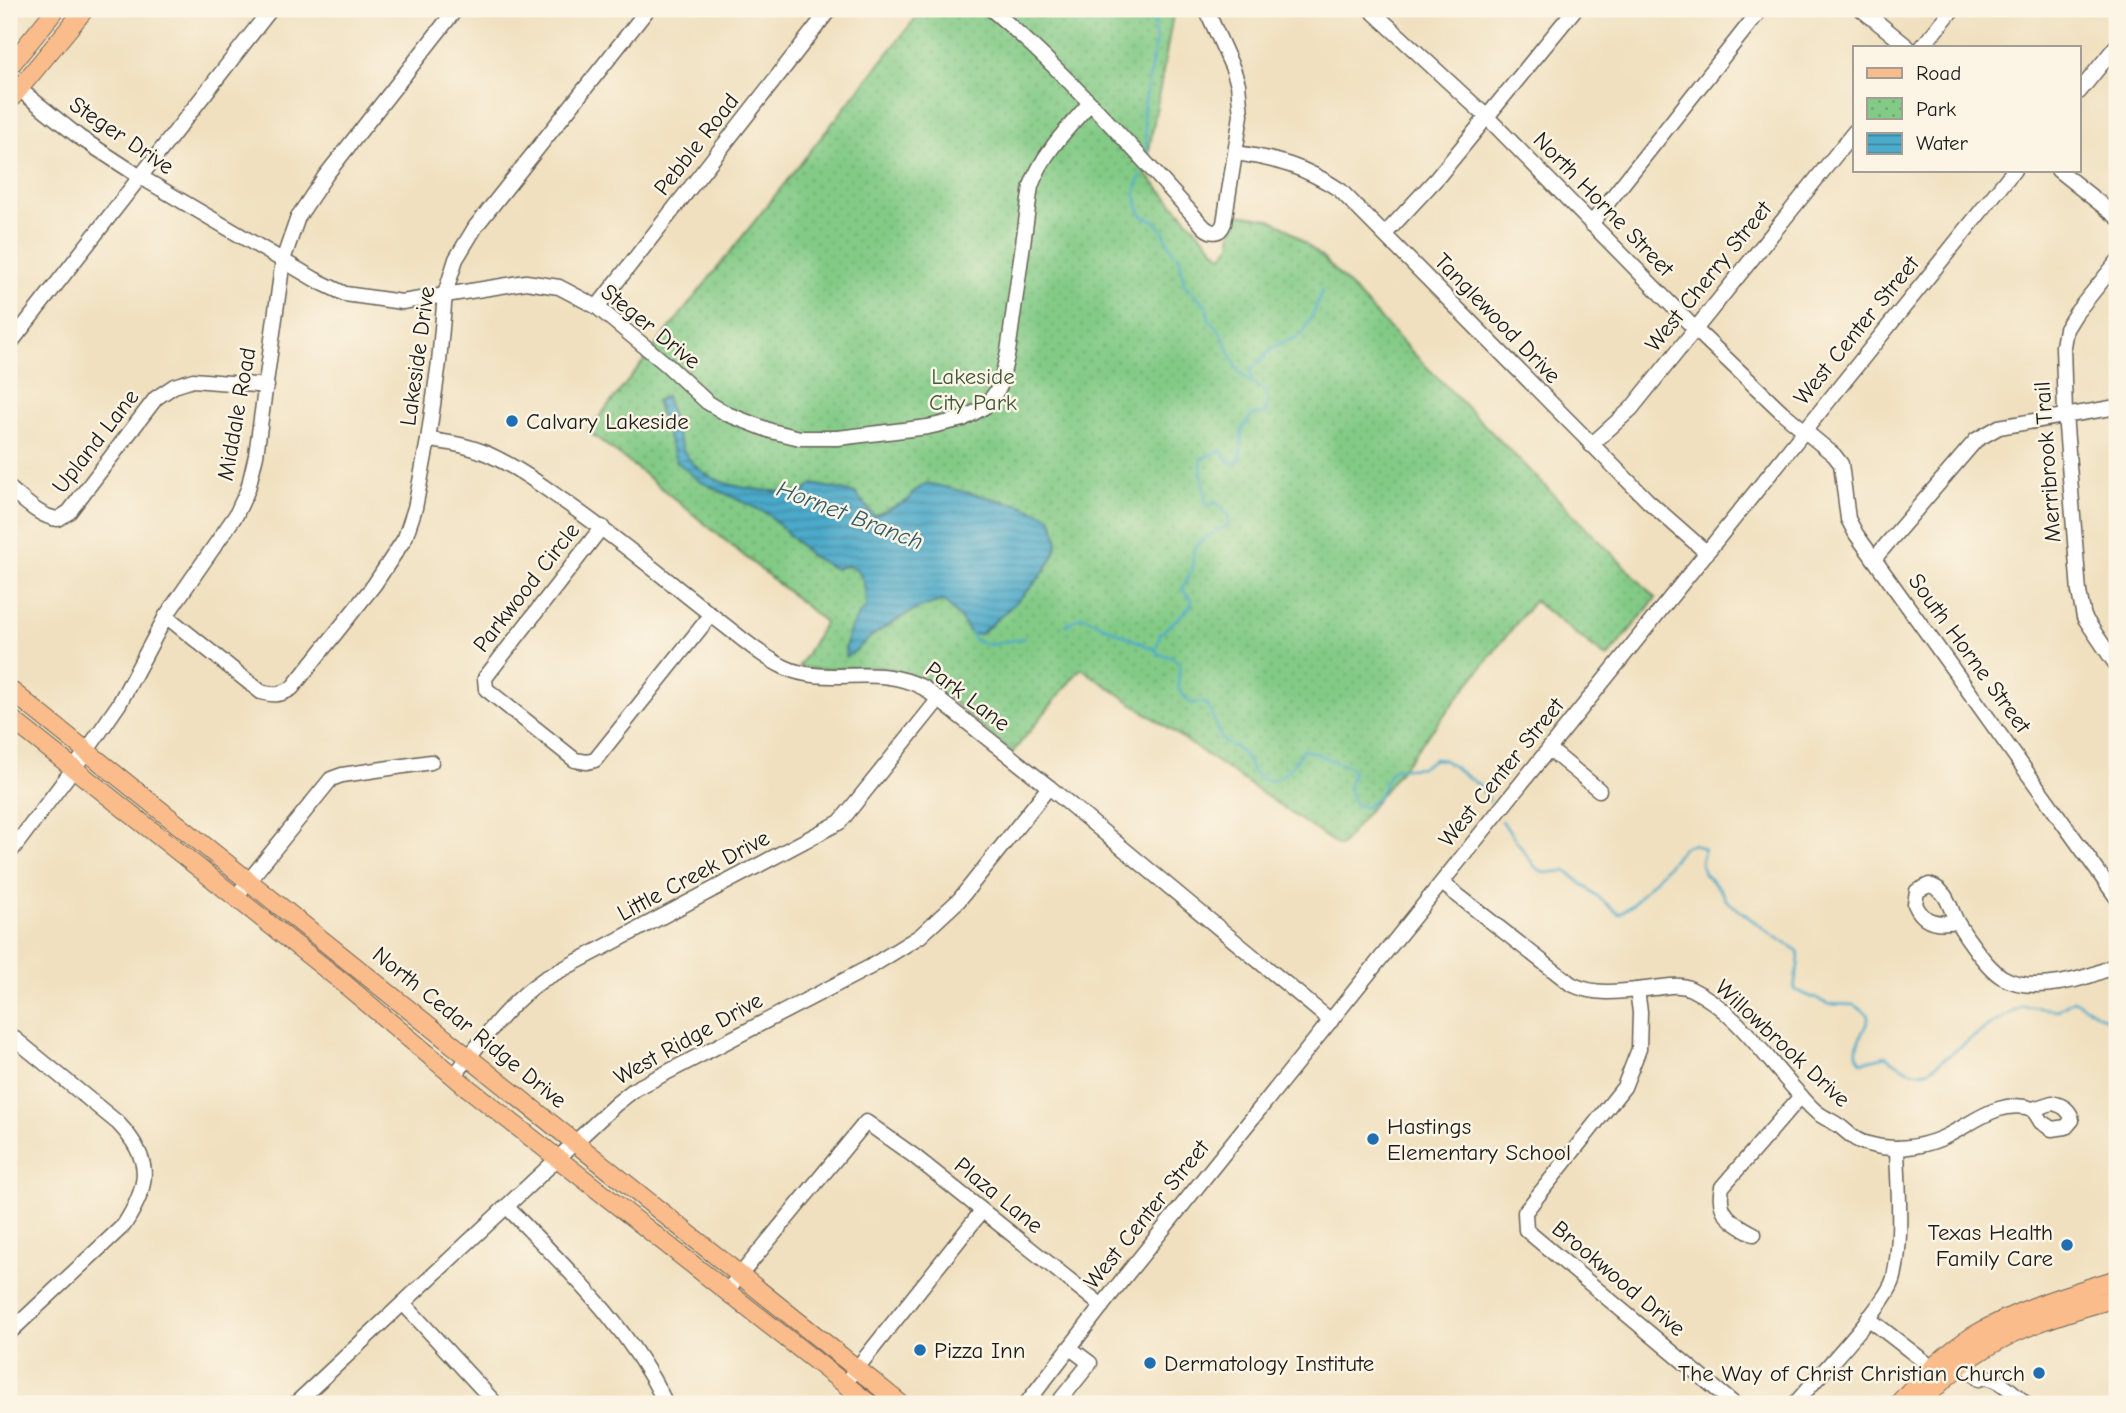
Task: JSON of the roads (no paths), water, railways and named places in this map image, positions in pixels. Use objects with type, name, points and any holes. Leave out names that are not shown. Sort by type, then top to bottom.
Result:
[{"type":"main road","points":[[9,67],[57,9]]},
{"type":"main road","points":[[13,90],[85,9]]},
{"type":"main road","name":"North Cedar Ridge Drive","points":[[9,689],[901,1404]]},
{"type":"main road","name":"North Cedar Ridge Drive","points":[[9,717],[236,896],[454,1076],[870,1404]]},
{"type":"main road","points":[[1898,1404],[1939,1373],[1971,1337],[2017,1313],[2117,1279]]},
{"type":"main road","points":[[1921,1404],[1939,1373],[1965,1363],[1992,1343],[2082,1306],[2117,1298]]},
{"type":"street","points":[[9,345],[271,9]]},
{"type":"street","name":"Middale Road","points":[[9,854],[119,704],[166,616],[224,536],[244,498],[256,455],[283,260],[298,217],[309,198],[456,9]]},
{"type":"street","name":"Lakeside Drive","points":[[166,616],[261,692],[272,696],[284,694],[292,688],[381,574],[405,538],[415,508],[428,440],[445,294],[456,259],[476,226],[648,9]]},
{"type":"street","name":"Pebble Road","points":[[597,307],[830,9]]},
{"type":"street","points":[[991,9],[1022,35],[1090,103],[1203,228],[1209,232],[1217,232],[1224,223],[1241,115],[1238,84],[1206,9]]},
{"type":"street","points":[[1006,9],[1022,35]]},
{"type":"street","points":[[1385,234],[1422,195],[1575,9]]},
{"type":"street","points":[[1591,224],[1761,9]]},
{"type":"street","points":[[1861,9],[1908,46]]},
{"type":"street","points":[[1923,46],[1953,9]]},
{"type":"street","name":"North Horne Street","points":[[1378,11],[1487,117],[1695,329],[1804,431]]},
{"type":"street","points":[[2080,91],[2117,45]]},
{"type":"street","name":"Steger Drive","points":[[13,90],[139,176],[316,280],[345,294],[402,302],[526,282],[559,287],[597,307],[707,402],[727,414],[771,431],[800,438],[838,438],[928,428],[963,419],[986,406],[1000,386],[1008,352],[1031,186],[1038,166],[1052,145],[1090,103]]},
{"type":"street","name":"West Cherry Street","points":[[1591,445],[1631,410],[1853,133]]},
{"type":"street","name":"Tanglewood Drive","points":[[1236,153],[1284,161],[1320,177],[1340,190],[1591,445],[1648,501],[1707,553]]},
{"type":"street","name":"West Center Street","points":[[1026,1404],[2012,172]]},
{"type":"street","points":[[2061,172],[2117,217]]},
{"type":"street","name":"Merribrook Trail","points":[[2114,657],[2084,617],[2079,592],[2065,414],[2063,346],[2066,329],[2076,313],[2117,262]]},
{"type":"street","name":"Upland Lane","points":[[9,488],[40,513],[58,519],[69,512],[156,398],[174,386],[193,380],[267,386]]},
{"type":"street","points":[[1874,559],[1976,440],[1999,428],[2065,414],[2117,407]]},
{"type":"street","name":"South Horne Street","points":[[1804,431],[1841,464],[1848,519],[1874,559],[2117,898]]},
{"type":"street","name":"Park Lane","points":[[428,440],[451,442],[489,454],[525,473],[601,527],[711,615],[783,667],[803,674],[889,675],[908,679],[939,699],[1049,787],[1331,1021]]},
{"type":"street","name":"Parkwood Circle","points":[[601,527],[485,678],[486,689],[529,726],[575,760],[595,760],[711,615]]},
{"type":"street","name":"Little Creek Drive","points":[[454,1076],[508,1010],[544,979],[840,822],[939,699]]},
{"type":"street","points":[[1549,749],[1599,790]]},
{"type":"street","points":[[236,896],[331,779],[431,762]]},
{"type":"street","name":"West Ridge Drive","points":[[298,1403],[635,1089],[870,967],[920,936],[959,900],[1049,787]]},
{"type":"street","name":"Willowbrook Drive","points":[[1442,883],[1571,984],[1588,992],[1678,985],[1689,988],[1717,1005],[1818,1113],[1842,1128],[1849,1136],[1866,1144],[1897,1148],[1931,1142],[2009,1105],[2033,1109]]},
{"type":"street","points":[[1956,921],[1939,924],[1931,922],[1917,909],[1917,891],[1929,885],[1936,887],[1949,902],[1956,921],[1990,967],[2002,978],[2017,982],[2053,984],[2093,975],[2117,964]]},
{"type":"street","name":"Brookwood Drive","points":[[1637,990],[1641,1020],[1639,1049],[1623,1087],[1525,1212],[1526,1230],[1734,1404]]},
{"type":"street","points":[[9,1034],[118,1123],[131,1137],[141,1159],[145,1179],[138,1204],[124,1225],[9,1333]]},
{"type":"street","points":[[1754,1234],[1735,1223],[1723,1211],[1719,1200],[1722,1187],[1801,1096]]},
{"type":"street","name":"Plaza Lane","points":[[740,1275],[866,1122],[911,1154],[1102,1306]]},
{"type":"street","points":[[1795,1404],[1868,1318],[1894,1280],[1899,1216],[1897,1148]]},
{"type":"street","points":[[508,1207],[593,1296],[631,1341],[666,1404]]},
{"type":"street","points":[[845,1384],[982,1211]]},
{"type":"street","points":[[727,1291],[740,1275]]},
{"type":"street","points":[[403,1303],[496,1404]]},
{"type":"street","points":[[1868,1318],[1939,1373]]},
{"type":"street","points":[[1057,1404],[1090,1363],[1070,1348]]},
{"type":"street","points":[[1965,1363],[1979,1379],[1985,1376],[1992,1378],[2026,1404]]},
{"type":"water","points":[[666,396],[676,433],[685,453],[695,466],[722,482],[754,489],[803,493],[813,484],[855,493],[874,516],[909,500],[912,493],[927,483],[1021,505],[1051,517],[1057,534],[1053,556],[1026,593],[980,634],[971,634],[944,601],[925,606],[897,620],[846,657],[850,630],[866,608],[864,584],[858,571],[845,566],[835,569],[811,556],[768,514],[699,481],[676,461],[656,401]]},
{"type":"waterway","points":[[1148,153],[1143,111],[1156,40],[1156,13],[1153,9]]},
{"type":"waterway","points":[[1141,174],[1135,195],[1142,216],[1155,221],[1162,229],[1173,252],[1180,258],[1184,284],[1206,305],[1209,320],[1224,338],[1240,373],[1268,393],[1266,414],[1252,415],[1242,429],[1240,459],[1236,463],[1229,462],[1221,450],[1203,458],[1201,465],[1206,503],[1217,503],[1228,515],[1229,524],[1194,548],[1192,570],[1182,589],[1192,600],[1190,607],[1160,634],[1156,650]]},
{"type":"waterway","points":[[1252,379],[1250,371],[1275,346],[1302,335],[1322,290]]},
{"type":"waterway","name":"Hornet Branch","points":[[1066,625],[1082,616],[1156,650],[1158,654],[1172,657],[1180,664],[1178,686],[1182,694],[1191,703],[1203,702],[1207,706],[1222,739],[1241,752],[1253,771],[1268,781],[1282,776],[1303,750],[1311,752],[1350,767],[1353,773],[1349,786],[1351,797],[1356,805],[1366,807],[1377,798],[1394,769],[1422,767],[1434,759],[1444,760],[1480,786],[1489,801]]},
{"type":"waterway","name":"Hornet Branch","points":[[971,632],[975,640],[990,645],[1024,638]]},
{"type":"waterway","name":"Hornet Branch","points":[[1502,821],[1536,868],[1544,873],[1566,871],[1619,914],[1632,905],[1685,846],[1694,844],[1704,849],[1701,862],[1704,874],[1719,888],[1727,901],[1798,951],[1795,990],[1828,1004],[1854,1005],[1869,1015],[1857,1046],[1858,1057],[1862,1062],[1886,1056],[1912,1071],[1929,1070],[1987,1027],[2022,1006],[2058,1010],[2073,1000],[2117,1025]]},
{"type":"place","name":"Calvary Lakeside","points":[[512,421]]},
{"type":"place","name":"Hastings Elementary School","points":[[1373,1139]]},
{"type":"place","name":"Texas Health Family Care","points":[[2067,1245]]},
{"type":"place","name":"Pizza Inn","points":[[920,1350]]},
{"type":"place","name":"Dermatology Institute","points":[[1150,1363]]},
{"type":"place","name":"The Way of Christ Christian Church","points":[[2039,1373]]},
{"type":"park label","name":"Lakeside City Park","points":[[973,389]]}]
